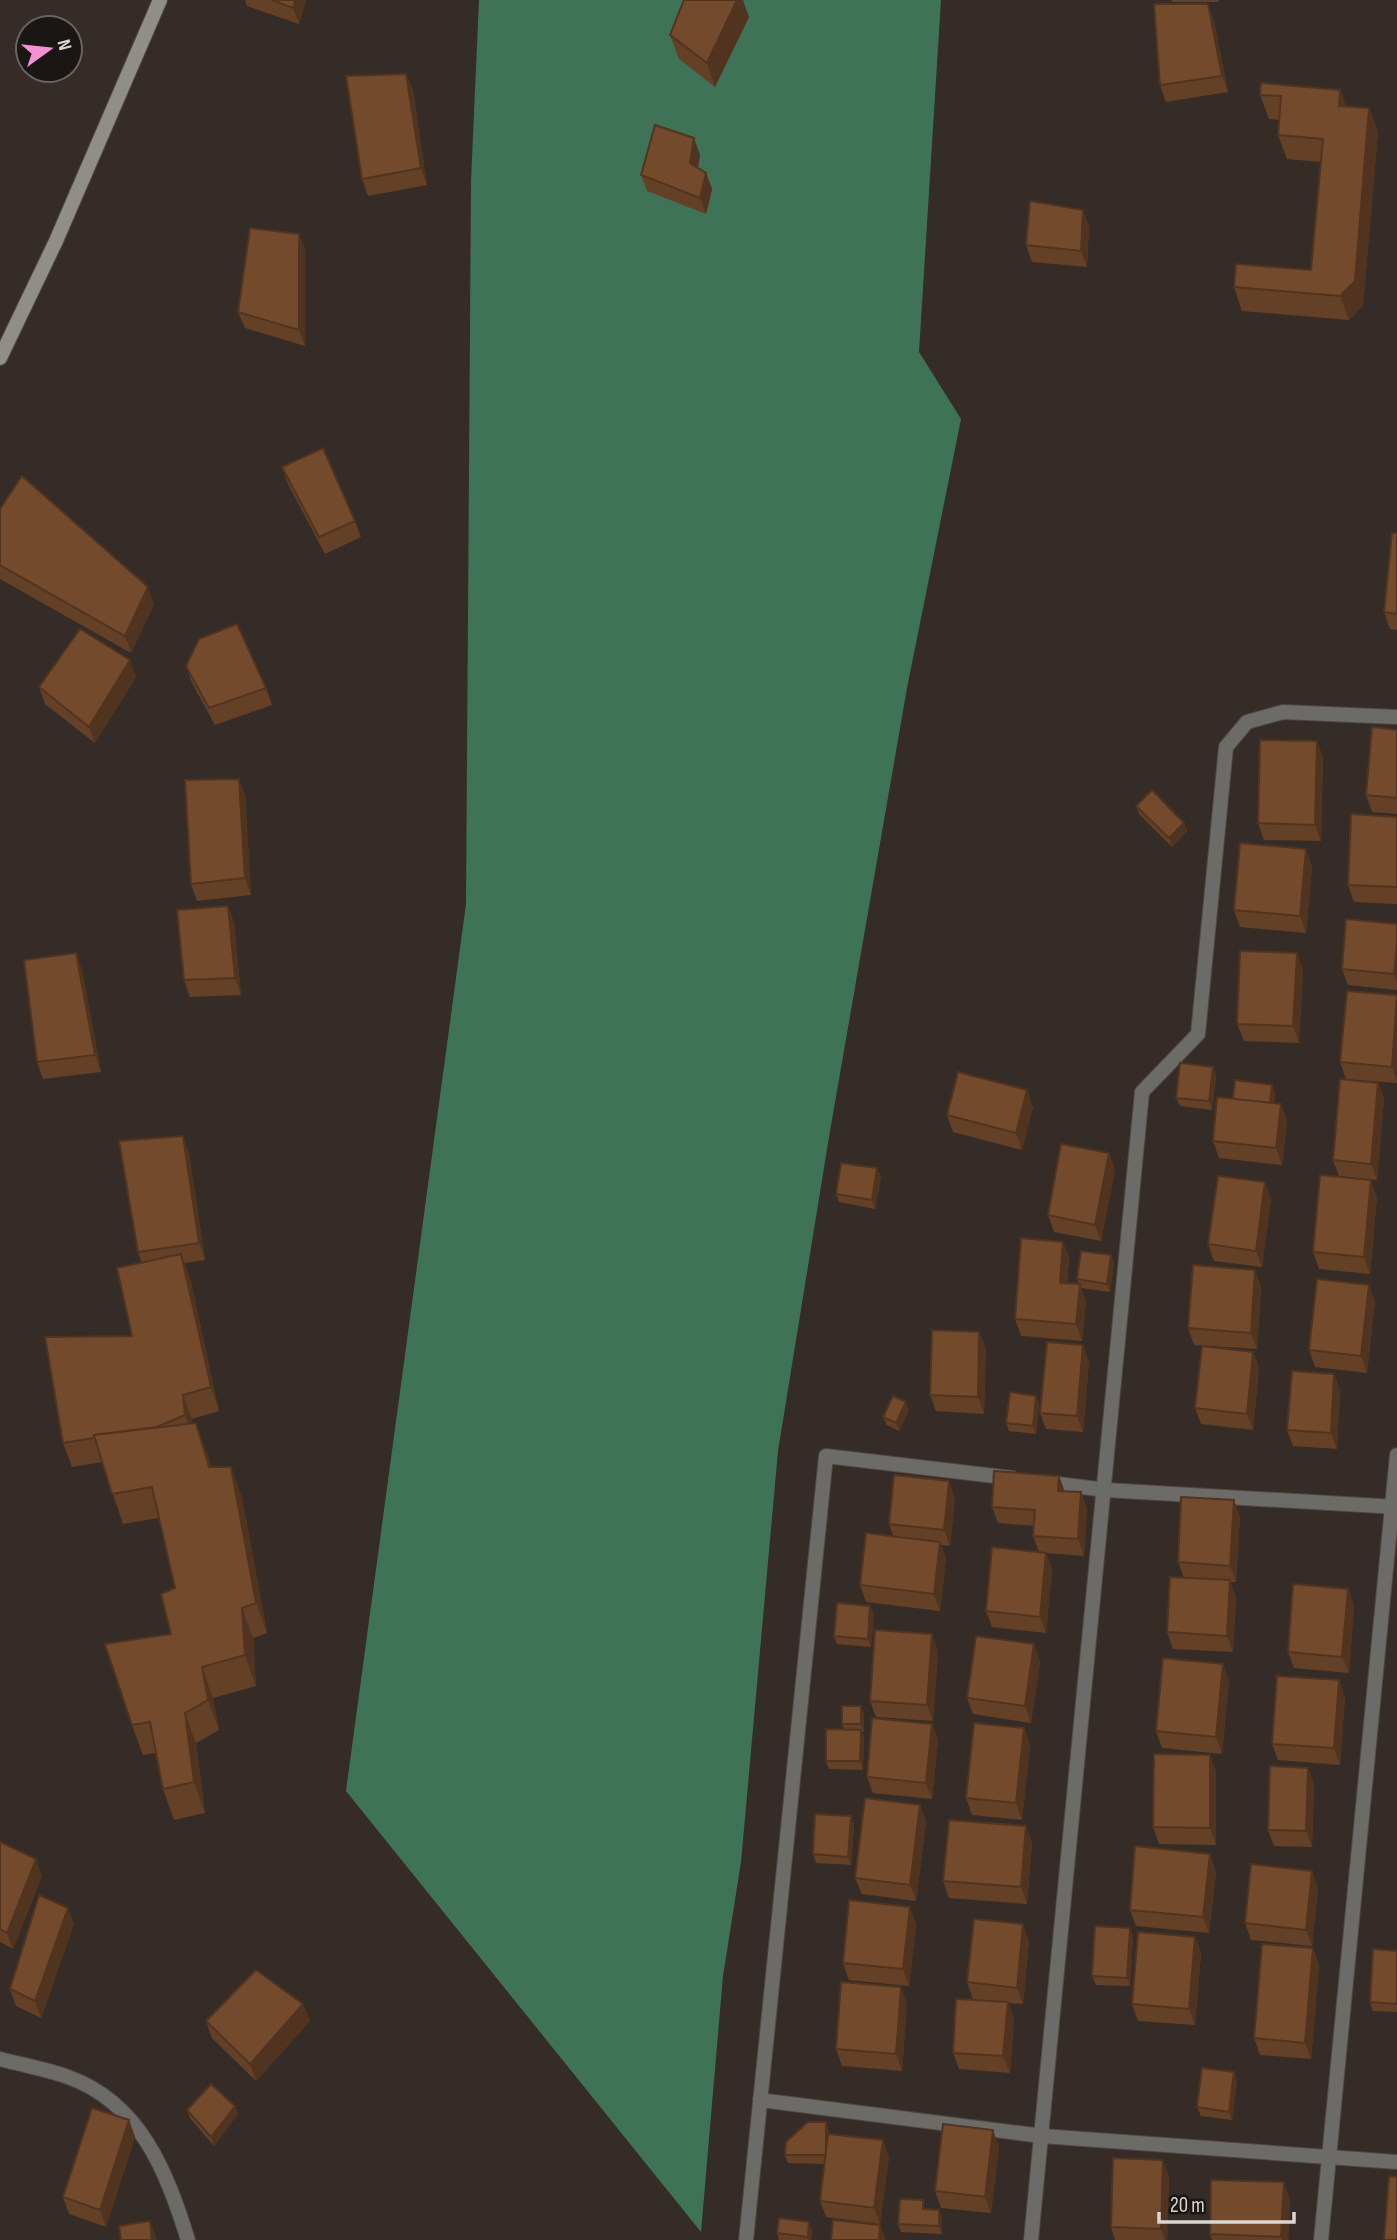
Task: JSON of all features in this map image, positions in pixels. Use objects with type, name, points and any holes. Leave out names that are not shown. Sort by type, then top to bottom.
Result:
[{"type":"street","points":[[0,359],[56,241],[160,0]]},
{"type":"street","points":[[1031,2240],[1106,1490],[1142,1092],[1198,1034],[1226,747],[1247,722],[1283,712],[1397,717]]},
{"type":"street","points":[[1321,2240],[1397,1455]]},
{"type":"street","points":[[746,2240],[827,1456],[1106,1490],[1394,1507]]},
{"type":"street","points":[[0,2059],[70,2077],[113,2101],[148,2138],[171,2184],[188,2240]]},
{"type":"street","points":[[760,2100],[1042,2136],[1397,2162]]},
{"type":"green space","points":[[479,0],[941,0],[919,352],[961,419],[907,688],[778,1451],[741,1862],[723,1976],[701,2232],[346,1791],[466,904],[471,181]]},
{"type":"building","points":[[272,0],[295,0],[293,8]]},
{"type":"building","points":[[684,0],[737,0],[707,63],[670,35]]},
{"type":"building","points":[[1154,4],[1208,4],[1222,76],[1160,85]]},
{"type":"building","points":[[406,74],[421,168],[362,179],[346,76]]},
{"type":"building","points":[[1261,83],[1340,90],[1339,106],[1369,108],[1355,281],[1340,296],[1234,287],[1236,264],[1311,270],[1323,139],[1278,135],[1281,96],[1260,95]]},
{"type":"building","points":[[655,125],[694,138],[690,163],[706,173],[700,198],[641,175]]},
{"type":"building","points":[[1030,201],[1083,210],[1081,251],[1026,245]]},
{"type":"building","points":[[250,228],[299,234],[299,330],[238,312]]},
{"type":"building","points":[[323,448],[355,521],[319,537],[282,467]]},
{"type":"building","points":[[22,476],[148,587],[125,636],[0,565],[0,509]]},
{"type":"building","points":[[1392,533],[1397,533],[1397,614],[1384,612]]},
{"type":"building","points":[[237,624],[266,688],[209,708],[186,666],[199,639]]},
{"type":"building","points":[[80,629],[130,660],[89,727],[39,687]]},
{"type":"building","points":[[1372,727],[1397,730],[1397,798],[1366,795]]},
{"type":"building","points":[[1260,740],[1317,741],[1315,825],[1258,823]]},
{"type":"building","points":[[239,779],[245,878],[191,884],[185,780]]},
{"type":"building","points":[[1152,790],[1184,823],[1169,838],[1136,806]]},
{"type":"building","points":[[1351,814],[1397,817],[1397,887],[1348,885]]},
{"type":"building","points":[[1240,843],[1306,849],[1300,916],[1234,910]]},
{"type":"building","points":[[228,906],[235,978],[184,980],[177,910]]},
{"type":"building","points":[[1346,919],[1397,924],[1394,974],[1342,969]]},
{"type":"building","points":[[1240,951],[1297,953],[1293,1026],[1237,1024]]},
{"type":"building","points":[[76,953],[95,1055],[37,1062],[24,960]]},
{"type":"building","points":[[1347,991],[1397,995],[1392,1067],[1340,1062]]},
{"type":"building","points":[[1180,1063],[1213,1067],[1209,1101],[1176,1098]]},
{"type":"building","points":[[958,1072],[1027,1090],[1016,1133],[947,1115]]},
{"type":"building","points":[[1340,1079],[1378,1083],[1371,1164],[1333,1160]]},
{"type":"building","points":[[1235,1080],[1272,1085],[1270,1103],[1233,1099]]},
{"type":"building","points":[[1217,1097],[1281,1104],[1276,1148],[1213,1141]]},
{"type":"building","points":[[183,1136],[199,1243],[138,1252],[119,1141]]},
{"type":"building","points":[[1061,1144],[1109,1153],[1095,1225],[1048,1215]]},
{"type":"building","points":[[841,1163],[877,1168],[872,1200],[836,1194]]},
{"type":"building","points":[[1320,1175],[1371,1180],[1364,1257],[1313,1252]]},
{"type":"building","points":[[1218,1176],[1265,1182],[1256,1251],[1208,1244]]},
{"type":"building","points":[[1021,1238],[1063,1242],[1060,1283],[1080,1284],[1076,1324],[1015,1319]]},
{"type":"building","points":[[1081,1251],[1111,1255],[1107,1284],[1077,1279]]},
{"type":"building","points":[[181,1254],[211,1387],[183,1395],[185,1415],[157,1427],[94,1435],[94,1438],[63,1443],[45,1337],[132,1336],[117,1268]]},
{"type":"building","points":[[1193,1265],[1255,1270],[1251,1333],[1188,1328]]},
{"type":"building","points":[[1317,1279],[1369,1285],[1361,1356],[1309,1350]]},
{"type":"building","points":[[932,1330],[979,1332],[978,1397],[930,1395]]},
{"type":"building","points":[[1047,1342],[1083,1345],[1077,1416],[1040,1413]]},
{"type":"building","points":[[1202,1346],[1253,1352],[1247,1414],[1195,1408]]},
{"type":"building","points":[[1292,1371],[1334,1374],[1331,1433],[1287,1430]]},
{"type":"building","points":[[1010,1392],[1036,1396],[1033,1426],[1006,1423]]},
{"type":"building","points":[[893,1396],[906,1402],[896,1423],[883,1417]]},
{"type":"building","points":[[196,1423],[209,1467],[231,1467],[256,1603],[242,1608],[245,1655],[202,1667],[208,1700],[185,1713],[194,1782],[163,1789],[150,1722],[132,1725],[105,1644],[171,1634],[161,1594],[175,1588],[152,1487],[112,1494],[94,1435]]},
{"type":"building","points":[[994,1471],[1059,1476],[1058,1491],[1081,1492],[1078,1539],[1033,1536],[1035,1510],[992,1507]]},
{"type":"building","points":[[894,1475],[949,1481],[944,1530],[889,1524]]},
{"type":"building","points":[[1181,1497],[1234,1500],[1230,1566],[1178,1562]]},
{"type":"building","points":[[866,1533],[940,1542],[934,1594],[860,1585]]},
{"type":"building","points":[[992,1547],[1046,1553],[1040,1617],[986,1611]]},
{"type":"building","points":[[1170,1577],[1230,1580],[1227,1636],[1167,1632]]},
{"type":"building","points":[[1293,1584],[1348,1589],[1342,1657],[1288,1652]]},
{"type":"building","points":[[837,1603],[870,1606],[868,1639],[834,1636]]},
{"type":"building","points":[[875,1630],[932,1634],[927,1705],[870,1701]]},
{"type":"building","points":[[976,1636],[1034,1644],[1025,1706],[967,1698]]},
{"type":"building","points":[[1163,1658],[1223,1664],[1216,1737],[1156,1731]]},
{"type":"building","points":[[1277,1676],[1339,1680],[1334,1748],[1272,1744]]},
{"type":"building","points":[[842,1706],[861,1706],[861,1724],[842,1724]]},
{"type":"building","points":[[872,1718],[932,1724],[926,1783],[867,1777]]},
{"type":"building","points":[[974,1723],[1024,1728],[1016,1803],[966,1798]]},
{"type":"building","points":[[826,1729],[861,1730],[860,1761],[826,1761]]},
{"type":"building","points":[[1154,1754],[1210,1755],[1210,1828],[1153,1827]]},
{"type":"building","points":[[1270,1766],[1308,1768],[1306,1831],[1268,1830]]},
{"type":"building","points":[[865,1798],[920,1805],[910,1885],[855,1878]]},
{"type":"building","points":[[815,1814],[851,1816],[848,1857],[813,1854]]},
{"type":"building","points":[[949,1820],[1026,1826],[1021,1887],[943,1881]]},
{"type":"building","points":[[0,1842],[36,1859],[7,1933],[0,1929]]},
{"type":"building","points":[[1135,1846],[1210,1854],[1203,1917],[1130,1910]]},
{"type":"building","points":[[1251,1864],[1312,1871],[1306,1930],[1245,1923]]},
{"type":"building","points":[[39,1895],[68,1908],[35,2001],[10,1989]]},
{"type":"building","points":[[849,1900],[910,1907],[903,1969],[843,1963]]},
{"type":"building","points":[[974,1919],[1023,1924],[1017,1988],[967,1982]]},
{"type":"building","points":[[1095,1926],[1130,1928],[1127,1978],[1092,1976]]},
{"type":"building","points":[[1138,1932],[1195,1937],[1189,2009],[1132,2004]]},
{"type":"building","points":[[1262,1944],[1313,1948],[1305,2043],[1254,2038]]},
{"type":"building","points":[[1373,1949],[1397,1951],[1397,2004],[1370,2002]]},
{"type":"building","points":[[256,1970],[303,2004],[250,2064],[206,2021]]},
{"type":"building","points":[[841,1982],[901,1987],[896,2054],[836,2049]]},
{"type":"building","points":[[956,1999],[1008,2002],[1003,2056],[953,2053]]},
{"type":"building","points":[[1202,2068],[1234,2072],[1229,2112],[1197,2107]]},
{"type":"building","points":[[211,2084],[235,2106],[211,2137],[187,2110]]},
{"type":"building","points":[[92,2108],[129,2120],[100,2210],[63,2197]]},
{"type":"building","points":[[808,2122],[826,2122],[826,2155],[785,2155],[786,2142]]},
{"type":"building","points":[[943,2124],[993,2130],[985,2197],[935,2191]]},
{"type":"building","points":[[828,2134],[883,2140],[874,2208],[820,2201]]},
{"type":"building","points":[[1113,2158],[1163,2160],[1161,2229],[1111,2227]]},
{"type":"building","points":[[1389,2176],[1397,2177],[1397,2240],[1384,2240]]},
{"type":"building","points":[[1211,2180],[1284,2182],[1281,2237],[1210,2234]]},
{"type":"building","points":[[900,2199],[923,2200],[923,2209],[939,2210],[939,2226],[898,2224]]},
{"type":"building","points":[[779,2218],[809,2222],[808,2237],[777,2233]]},
{"type":"building","points":[[833,2220],[880,2225],[879,2240],[831,2240]]},
{"type":"building","points":[[150,2221],[152,2240],[121,2240],[119,2226]]}]
